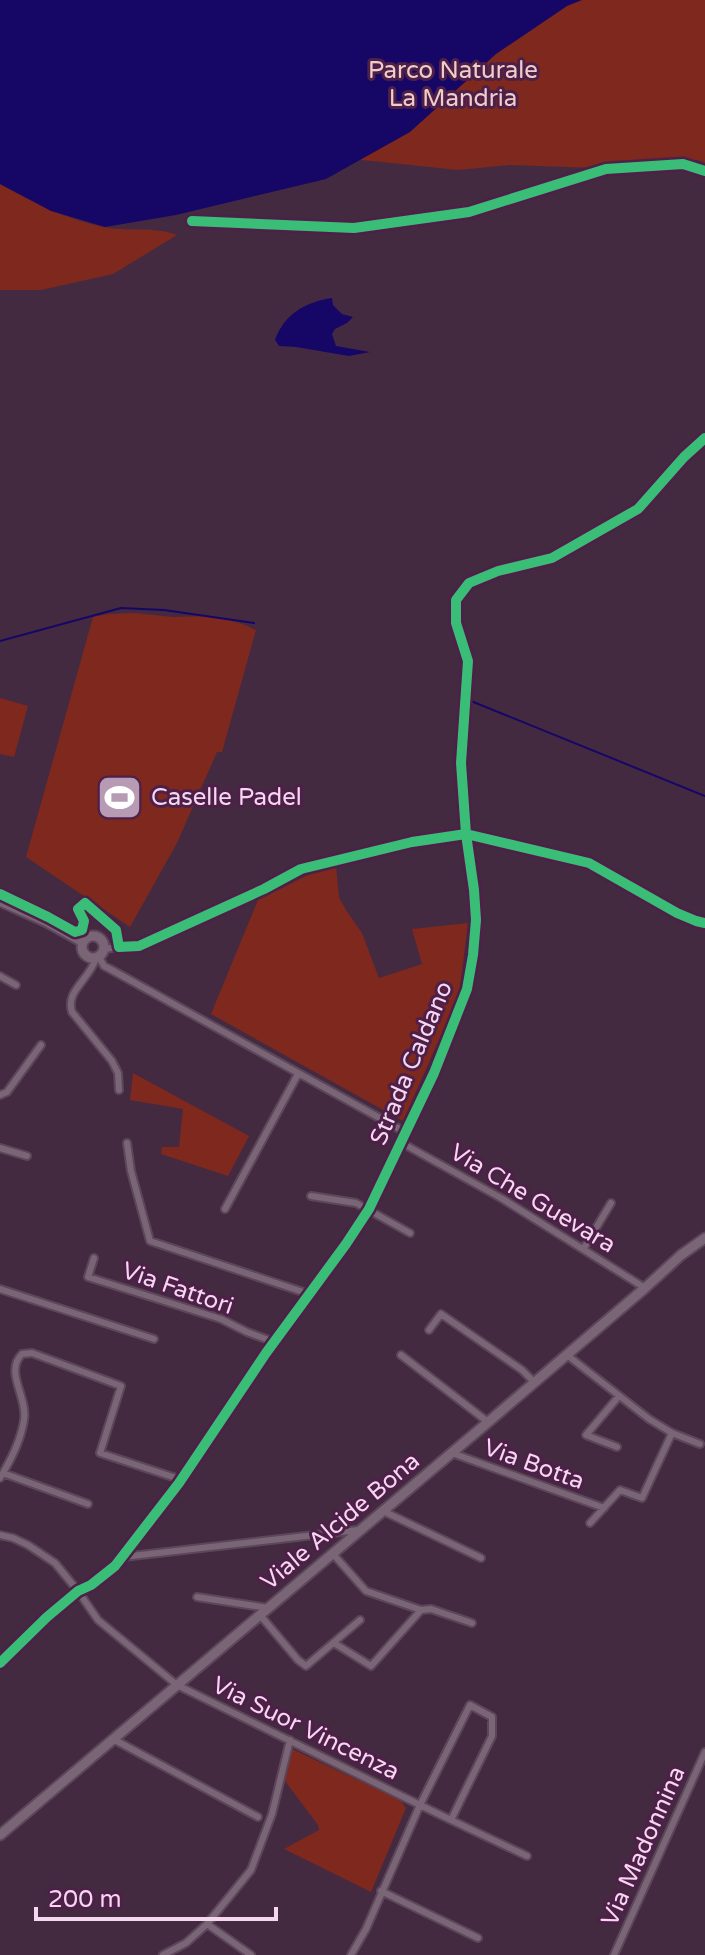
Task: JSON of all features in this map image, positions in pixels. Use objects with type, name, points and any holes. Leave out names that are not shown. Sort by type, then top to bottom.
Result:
[{"type":"street","name":"Strada Caldano","points":[[0,1663],[47,1617],[115,1566],[182,1480],[274,1342],[369,1209],[434,1073],[467,989],[476,920],[461,763],[468,661],[456,623],[456,600],[469,583],[498,571],[552,558],[638,509],[705,438]]},
{"type":"street","points":[[119,1090],[118,1073],[112,1061],[70,1007],[74,993],[100,955],[101,939],[91,936],[83,942],[84,955],[92,959],[100,955],[119,947],[139,946],[301,869],[412,842],[466,834],[589,863],[677,913],[705,923]]},
{"type":"street","points":[[0,901],[83,942]]},
{"type":"street","points":[[100,955],[104,966],[405,1132]]},
{"type":"street","points":[[0,976],[16,985]]},
{"type":"street","points":[[0,1095],[7,1092],[41,1045]]},
{"type":"street","points":[[225,1209],[298,1074]]},
{"type":"street","name":"Via Che Guevara","points":[[400,1142],[501,1198],[645,1288]]},
{"type":"street","points":[[127,1143],[131,1171],[150,1241],[309,1294]]},
{"type":"street","points":[[0,1148],[27,1156]]},
{"type":"street","points":[[311,1196],[356,1203],[410,1233]]},
{"type":"street","points":[[584,1248],[611,1203]]},
{"type":"street","name":"Viale Alcide Bona","points":[[0,1835],[681,1255],[705,1238]]},
{"type":"street","name":"Via Fattori","points":[[94,1258],[88,1277],[221,1319],[274,1342]]},
{"type":"street","points":[[0,1289],[154,1339]]},
{"type":"street","points":[[429,1330],[441,1314],[522,1370],[534,1382]]},
{"type":"street","points":[[88,1504],[1,1476],[12,1459],[24,1422],[25,1407],[17,1385],[16,1363],[22,1354],[32,1353],[121,1386],[100,1453],[182,1480]]},
{"type":"street","points":[[401,1355],[488,1422]]},
{"type":"street","points":[[567,1355],[649,1419],[672,1433],[700,1444]]},
{"type":"street","points":[[617,1447],[586,1435],[619,1396]]},
{"type":"street","points":[[590,1523],[620,1490],[642,1498],[672,1433]]},
{"type":"street","name":"Via Botta","points":[[452,1453],[604,1508]]},
{"type":"street","points":[[383,1511],[481,1558]]},
{"type":"street","points":[[123,1557],[361,1530]]},
{"type":"street","name":"Via Suor Vincenza","points":[[0,1535],[42,1553],[61,1569],[98,1620],[177,1685],[527,1856]]},
{"type":"street","points":[[333,1554],[366,1591],[472,1623]]},
{"type":"street","points":[[197,1597],[264,1611],[302,1665],[309,1665],[360,1620]]},
{"type":"street","points":[[334,1643],[371,1666],[421,1610]]},
{"type":"street","name":"Via Suor Vincenza","points":[[351,1955],[470,1705],[492,1717],[492,1736],[451,1820]]},
{"type":"street","points":[[113,1739],[258,1817]]},
{"type":"street","points":[[163,1955],[186,1943],[207,1924],[251,1870],[272,1814],[290,1740]]},
{"type":"street","name":"Via Madonnina","points":[[614,1955],[705,1752]]},
{"type":"street","points":[[381,1891],[478,1938]]},
{"type":"street","points":[[207,1924],[251,1955]]},
{"type":"green space","name":"Parco Naturale La Mandria","points":[[0,0],[705,0],[705,163],[698,160],[595,168],[510,165],[458,170],[353,159]]},
{"type":"green space","points":[[0,184],[89,224],[177,235],[113,274],[41,290],[0,290]]},
{"type":"green space","name":"Caselle Padel","points":[[135,613],[173,617],[211,616],[256,630],[222,752],[217,752],[177,843],[130,927],[26,857],[93,617]]},
{"type":"green space","points":[[0,698],[28,706],[14,757],[0,754]]},
{"type":"green space","points":[[336,866],[339,897],[362,933],[379,978],[422,964],[412,929],[468,923],[460,988],[403,1121],[211,1014],[258,900],[308,875]]},
{"type":"green space","points":[[133,1073],[249,1136],[228,1176],[161,1154],[162,1147],[179,1147],[183,1109],[130,1100]]},
{"type":"green space","points":[[292,1749],[400,1800],[406,1808],[371,1892],[284,1849],[319,1830],[285,1781]]},
{"type":"shaded area","name":"Parco Naturale La Mandria","points":[[0,0],[582,0],[567,6],[496,54],[410,132],[326,179],[176,215],[105,227],[51,211],[0,184]]},
{"type":"shaded area","points":[[332,298],[333,305],[342,314],[353,317],[332,334],[336,346],[370,352],[349,356],[279,346],[275,340],[291,316],[314,302]]},
{"type":"waterway","points":[[0,641],[121,608],[164,610],[254,623]]},
{"type":"waterway","points":[[471,671],[471,701],[705,796]]},
{"type":"cycle path","points":[[192,221],[354,228],[469,212],[606,169],[683,164],[705,171]]},
{"type":"cycle path","points":[[0,1663],[47,1617],[115,1566],[179,1483],[266,1353],[369,1209],[434,1073],[467,989],[476,920],[461,763],[468,661],[456,623],[456,600],[469,583],[498,571],[552,558],[638,509],[705,438]]},
{"type":"cycle path","points":[[0,894],[75,932],[82,930],[84,921],[78,909],[85,903],[116,930],[119,947],[139,946],[301,869],[412,842],[466,834],[589,863],[677,913],[705,923]]},
{"type":"place","name":"Caselle Padel","points":[[120,797]]}]
